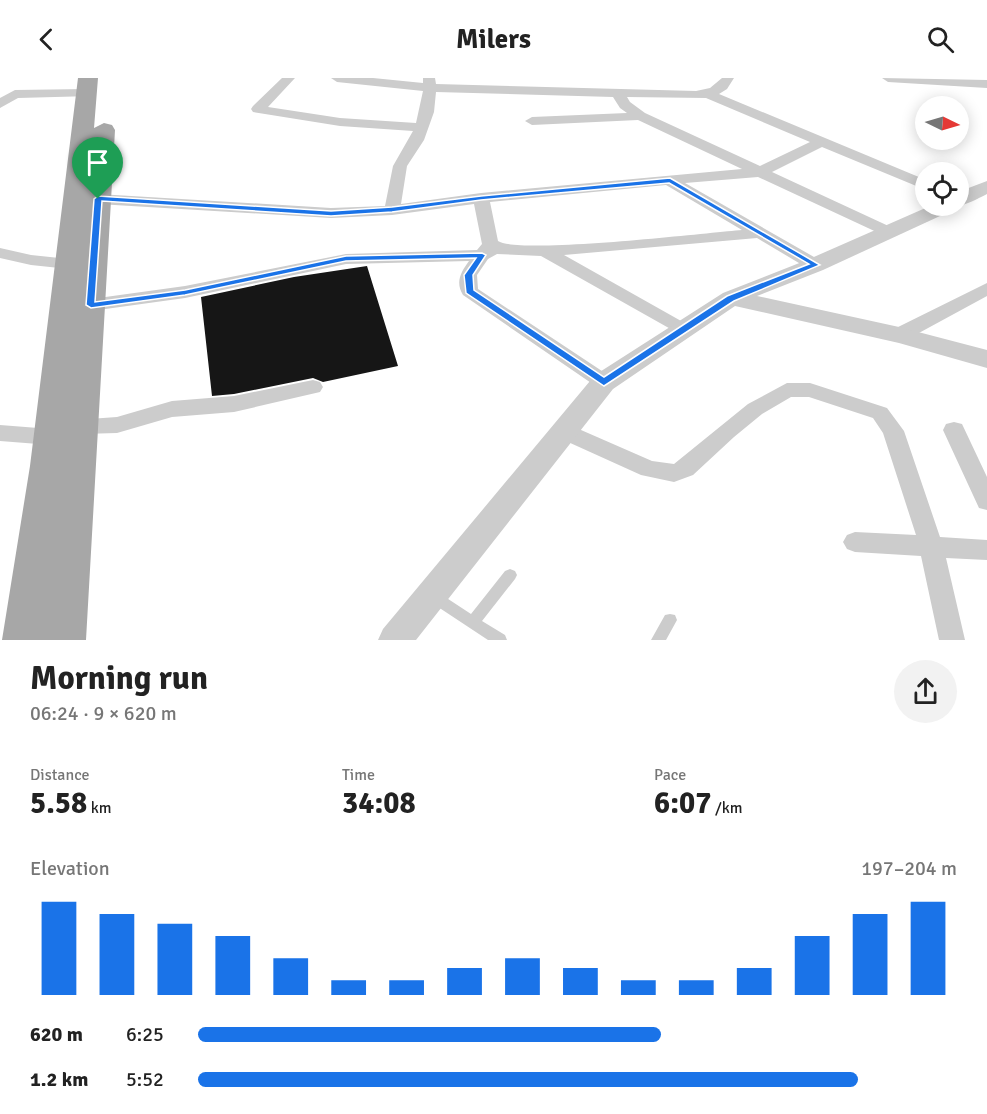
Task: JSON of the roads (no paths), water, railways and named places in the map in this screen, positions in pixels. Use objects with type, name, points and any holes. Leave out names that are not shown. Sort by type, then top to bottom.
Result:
[{"type":"main road","points":[[23,640],[51,437],[69,264],[91,156],[94,83]]},
{"type":"main road","points":[[65,640],[98,199],[91,156]]},
{"type":"street","points":[[288,78],[258,110],[340,122],[421,127]]},
{"type":"street","points":[[337,78],[619,95],[708,94],[915,181]]},
{"type":"street","points":[[584,93],[586,78]]},
{"type":"street","points":[[708,94],[719,89],[728,78]]},
{"type":"street","points":[[888,78],[987,84]]},
{"type":"street","points":[[0,104],[15,94],[94,83]]},
{"type":"street","points":[[392,210],[400,166],[417,140],[427,112],[429,83]]},
{"type":"street","points":[[619,95],[625,105],[639,116],[889,232]]},
{"type":"street","points":[[532,121],[639,116]]},
{"type":"street","points":[[98,199],[331,213],[392,210],[481,198],[759,172],[822,142]]},
{"type":"street","points":[[670,181],[815,265]]},
{"type":"street","points":[[969,195],[987,187]]},
{"type":"street","points":[[481,198],[489,249],[468,275],[469,291],[604,382]]},
{"type":"street","points":[[394,640],[604,382],[730,298],[815,265],[924,216]]},
{"type":"street","points":[[91,305],[185,292],[346,259],[489,249],[545,251],[762,233]]},
{"type":"street","points":[[545,251],[683,330]]},
{"type":"street","points":[[0,253],[31,260],[69,264]]},
{"type":"street","points":[[899,335],[987,290]]},
{"type":"street","points":[[730,298],[899,335],[987,359]]},
{"type":"street","points":[[82,426],[117,425],[172,409],[234,404],[313,387]]},
{"type":"street","points":[[565,431],[649,469],[674,473],[685,469],[726,431],[755,409],[787,390],[810,390],[880,413],[893,431],[931,546],[952,640]]},
{"type":"street","points":[[954,430],[987,501]]},
{"type":"street","points":[[0,433],[51,437]]},
{"type":"street","points":[[855,542],[987,550]]},
{"type":"lane","points":[[472,622],[510,575]]},
{"type":"lane","points":[[431,595],[500,640]]},
{"type":"lane","points":[[658,640],[670,620]]}]
